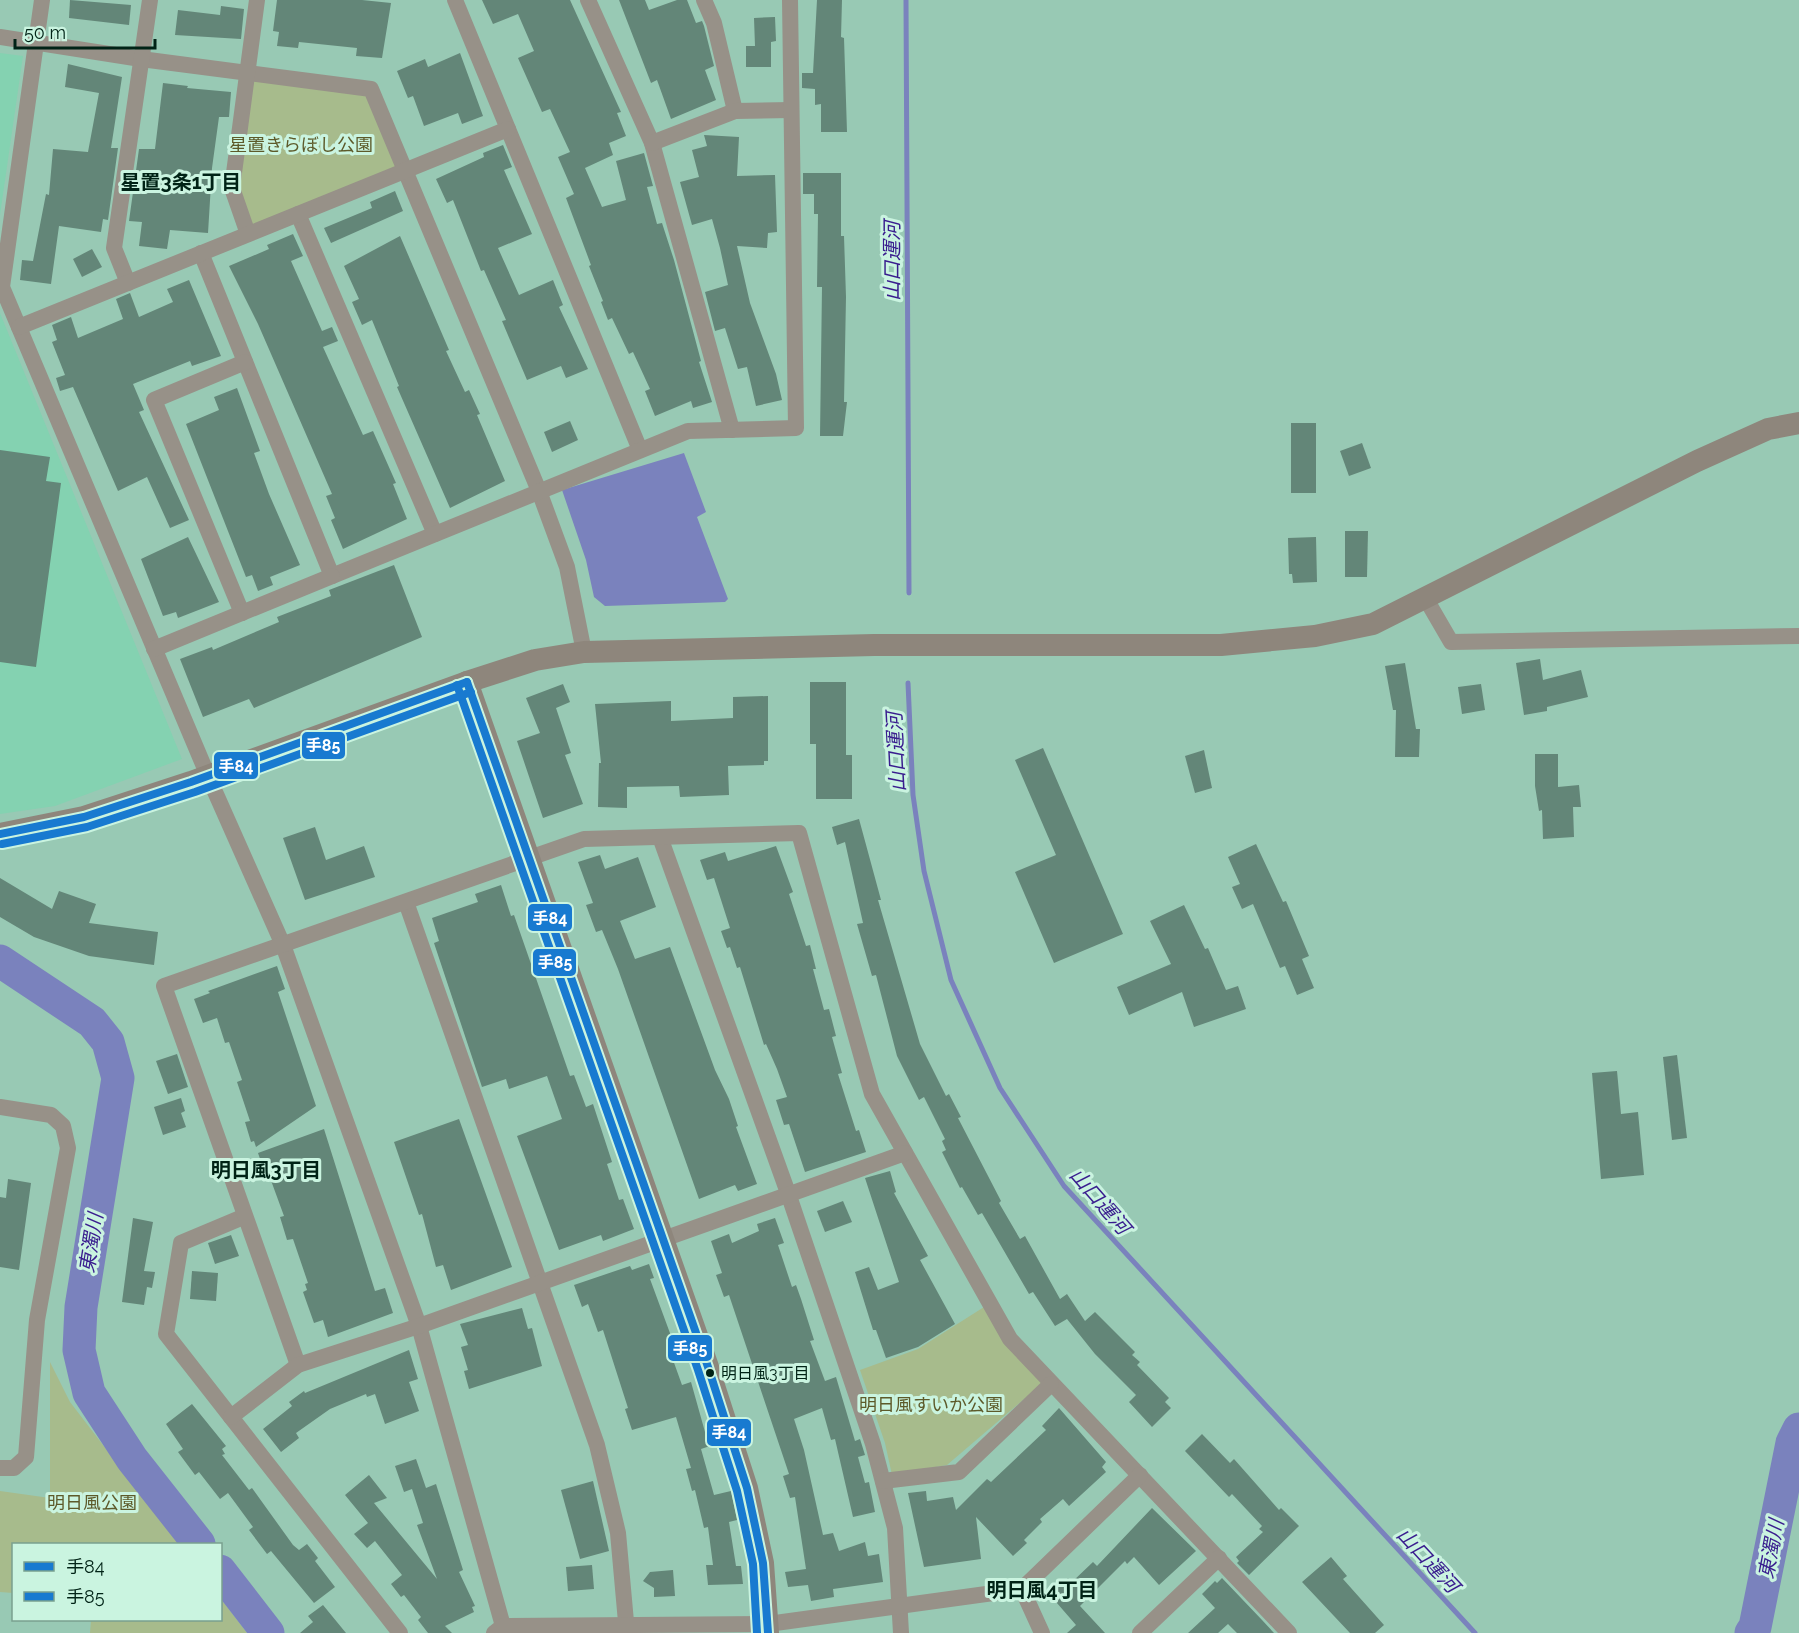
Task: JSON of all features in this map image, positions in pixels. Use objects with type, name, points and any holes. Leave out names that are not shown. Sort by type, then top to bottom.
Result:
[{"type":"street","points":[[42,0],[2,287],[208,776],[283,945],[418,1326],[498,1629],[768,1629],[901,1606],[1022,1589],[1140,1474]]},
{"type":"street","points":[[128,283],[114,248],[150,0]]},
{"type":"street","points":[[248,234],[232,188],[245,73],[257,0]]},
{"type":"street","points":[[454,0],[640,450]]},
{"type":"street","points":[[588,0],[652,143],[732,430]]},
{"type":"street","points":[[704,0],[714,23],[735,111]]},
{"type":"street","points":[[154,649],[688,431],[796,429],[790,0]]},
{"type":"street","points":[[0,37],[141,59],[371,89],[539,491],[567,567],[584,652]]},
{"type":"street","points":[[652,143],[735,111],[791,110]]},
{"type":"street","points":[[19,327],[508,129]]},
{"type":"street","points":[[298,214],[435,534]]},
{"type":"street","points":[[201,254],[332,576]]},
{"type":"street","points":[[242,613],[154,400],[245,362]]},
{"type":"street","points":[[0,834],[84,817],[208,776],[467,682],[535,660],[584,652],[685,647],[1221,645],[1315,636],[1373,624],[1707,457],[1768,429],[1799,423]]},
{"type":"street","points":[[1426,599],[1451,642],[1799,636]]},
{"type":"street","points":[[467,682],[708,1367],[747,1488],[763,1563],[768,1629]]},
{"type":"street","points":[[298,1365],[243,1217],[164,986],[584,839],[799,833],[872,1094],[1010,1340],[1289,1633]]},
{"type":"street","points":[[660,837],[788,1193],[873,1444],[895,1528],[902,1633]]},
{"type":"street","points":[[406,902],[597,1445],[618,1533],[628,1629]]},
{"type":"street","points":[[0,1107],[51,1115],[63,1126],[68,1148],[37,1320],[26,1457],[14,1468],[0,1468]]},
{"type":"street","points":[[231,1417],[298,1365],[418,1326],[905,1153]]},
{"type":"street","points":[[243,1217],[181,1243],[166,1334],[400,1633]]},
{"type":"street","points":[[883,1481],[959,1472],[1051,1384]]},
{"type":"street","points":[[1140,1633],[1219,1558]]},
{"type":"street","points":[[1022,1589],[1042,1633]]},
{"type":"shaded area","points":[[0,53],[23,56],[0,215]]},
{"type":"shaded area","points":[[0,313],[182,759],[55,806],[0,814]]},
{"type":"green space","name":"星置きらぼし公園","points":[[245,73],[371,89],[405,171],[248,234],[232,188]]},
{"type":"green space","name":"明日風すいか公園","points":[[984,1307],[1043,1383],[947,1465],[892,1475],[885,1443],[860,1370],[918,1349]]},
{"type":"green space","name":"明日風公園","points":[[50,1362],[70,1402],[178,1543],[12,1543],[12,1593],[0,1592],[0,1491],[50,1498]]},
{"type":"green space","points":[[222,1600],[247,1633],[90,1633],[91,1621],[222,1621]]},
{"type":"water","points":[[684,453],[706,512],[697,517],[728,599],[725,602],[605,606],[594,597],[586,560],[562,490]]},
{"type":"building","points":[[70,0],[131,5],[129,25],[69,18]]},
{"type":"building","points":[[277,0],[362,0],[391,3],[382,58],[356,56],[357,48],[299,42],[298,48],[277,46],[279,32],[273,31]]},
{"type":"building","points":[[482,0],[570,0],[621,112],[617,113],[626,136],[609,143],[613,155],[585,168],[602,207],[626,200],[616,161],[644,153],[653,186],[647,187],[657,224],[662,223],[674,260],[701,361],[699,362],[712,402],[693,408],[691,401],[655,416],[645,391],[650,389],[633,352],[629,354],[612,318],[608,320],[589,266],[591,265],[566,198],[574,194],[558,157],[570,152],[550,109],[542,112],[518,58],[534,51],[518,14],[493,24]]},
{"type":"building","points":[[619,0],[645,0],[649,10],[677,0],[687,0],[696,23],[702,21],[704,26],[714,66],[705,70],[716,100],[671,119],[657,80],[651,83]]},
{"type":"building","points":[[817,0],[842,0],[841,37],[844,38],[847,132],[821,132],[821,104],[815,105],[815,89],[802,88],[802,73],[813,73]]},
{"type":"building","points":[[221,6],[244,9],[241,39],[175,35],[178,10],[220,15]]},
{"type":"building","points":[[775,17],[776,41],[771,42],[771,67],[746,67],[746,46],[755,46],[754,18]]},
{"type":"building","points":[[460,53],[483,116],[462,124],[458,113],[424,126],[413,96],[408,98],[397,71],[425,59],[428,67]]},
{"type":"building","points":[[68,64],[122,77],[111,148],[118,148],[108,220],[103,219],[101,232],[59,226],[51,284],[20,280],[22,260],[33,261],[46,194],[49,195],[53,149],[88,152],[99,93],[65,87]]},
{"type":"building","points":[[163,83],[188,86],[187,88],[231,92],[229,117],[219,117],[212,168],[208,233],[170,230],[167,249],[139,246],[142,222],[129,221],[139,149],[155,149]]},
{"type":"building","points":[[704,135],[739,137],[737,176],[775,175],[777,232],[768,233],[767,248],[737,246],[750,303],[776,374],[782,400],[756,406],[747,367],[738,369],[725,328],[715,331],[705,292],[728,285],[720,248],[712,219],[692,225],[680,182],[699,177],[692,150],[707,146]]},
{"type":"building","points":[[503,145],[512,167],[504,170],[532,234],[498,248],[519,295],[553,280],[563,305],[559,307],[588,369],[566,378],[561,366],[527,380],[502,321],[506,320],[484,270],[481,271],[453,200],[447,203],[436,179],[484,157],[483,153]]},
{"type":"building","points":[[803,173],[841,173],[841,236],[844,236],[846,297],[844,402],[847,402],[843,436],[820,436],[822,287],[817,287],[818,214],[814,214],[814,194],[803,194]]},
{"type":"building","points":[[395,191],[403,211],[331,243],[324,228],[372,208],[370,202]]},
{"type":"building","points":[[293,234],[303,256],[291,261],[322,331],[332,327],[338,341],[323,347],[363,435],[373,431],[396,483],[393,484],[407,519],[343,549],[331,520],[335,518],[326,496],[332,494],[258,324],[229,266],[269,249],[267,245]]},
{"type":"building","points":[[400,236],[449,350],[446,351],[465,392],[469,390],[480,414],[477,415],[505,481],[450,508],[397,387],[399,386],[372,320],[362,325],[352,302],[359,299],[344,266]]},
{"type":"building","points":[[92,249],[102,267],[82,277],[73,259]]},
{"type":"building","points":[[189,280],[221,356],[192,366],[190,361],[133,384],[144,410],[139,412],[189,520],[170,528],[147,477],[118,491],[73,387],[60,391],[56,378],[65,375],[52,342],[57,340],[52,325],[71,317],[78,338],[123,319],[116,299],[130,293],[139,317],[173,302],[167,289]]},
{"type":"building","points":[[237,388],[260,451],[254,453],[300,565],[270,577],[273,585],[258,591],[252,575],[246,577],[186,424],[219,410],[214,397]]},
{"type":"building","points":[[570,421],[578,440],[552,452],[544,432]]},
{"type":"building","points":[[1291,423],[1316,423],[1316,493],[1291,493]]},
{"type":"building","points":[[1362,443],[1371,468],[1349,476],[1340,451]]},
{"type":"building","points":[[0,450],[50,457],[46,481],[61,483],[36,667],[0,662]]},
{"type":"building","points":[[1345,531],[1368,531],[1367,577],[1345,577]]},
{"type":"building","points":[[188,537],[219,602],[178,618],[176,612],[163,616],[141,559]]},
{"type":"building","points":[[1316,537],[1317,582],[1293,583],[1292,574],[1289,574],[1288,538]]},
{"type":"building","points":[[394,565],[422,637],[254,708],[249,699],[203,717],[180,659],[212,647],[213,650],[279,622],[277,617],[331,596],[329,590]]},
{"type":"building","points":[[1540,659],[1543,680],[1581,670],[1588,697],[1547,707],[1547,711],[1524,715],[1516,663]]},
{"type":"building","points":[[1405,663],[1416,729],[1420,729],[1419,757],[1395,757],[1396,710],[1393,710],[1385,666]]},
{"type":"building","points":[[810,682],[846,682],[846,755],[852,755],[852,799],[816,799],[816,744],[810,744]]},
{"type":"building","points":[[563,684],[570,702],[556,708],[571,753],[565,755],[583,804],[543,818],[517,741],[540,733],[526,698]]},
{"type":"building","points":[[1481,684],[1485,710],[1462,714],[1458,687]]},
{"type":"building","points":[[768,696],[768,761],[764,761],[764,765],[728,766],[729,795],[680,797],[679,786],[627,787],[627,808],[598,807],[599,763],[601,763],[595,704],[671,701],[671,721],[733,718],[733,697]]},
{"type":"building","points":[[1043,748],[1123,934],[1054,963],[1015,872],[1056,855],[1015,760]]},
{"type":"building","points":[[1204,750],[1212,788],[1195,793],[1185,756]]},
{"type":"building","points":[[1535,754],[1558,754],[1558,787],[1579,785],[1581,807],[1573,807],[1574,837],[1543,839],[1542,810],[1539,811],[1535,786]]},
{"type":"building","points":[[859,819],[881,900],[878,900],[920,1044],[946,1096],[949,1094],[961,1117],[958,1118],[1001,1201],[999,1203],[1020,1239],[1025,1236],[1060,1299],[1067,1294],[1085,1321],[1095,1312],[1135,1352],[1132,1355],[1140,1362],[1137,1365],[1169,1398],[1165,1402],[1171,1408],[1152,1427],[1129,1402],[1136,1395],[1095,1354],[1067,1319],[1055,1326],[1033,1292],[1029,1294],[982,1213],[978,1215],[962,1187],[960,1188],[942,1152],[946,1150],[942,1141],[945,1139],[924,1097],[919,1100],[897,1056],[876,975],[872,976],[857,924],[863,923],[845,842],[837,845],[832,827]]},
{"type":"building","points":[[315,827],[326,860],[364,846],[375,877],[305,900],[283,838]]},
{"type":"building","points":[[1256,844],[1283,902],[1286,901],[1309,956],[1302,959],[1314,988],[1297,995],[1285,966],[1280,968],[1253,904],[1242,909],[1232,887],[1240,884],[1228,857]]},
{"type":"building","points":[[776,846],[793,892],[789,894],[806,946],[810,945],[816,969],[813,969],[824,1010],[829,1009],[836,1036],[832,1037],[842,1073],[838,1074],[856,1131],[859,1130],[866,1152],[805,1172],[789,1124],[784,1125],[776,1100],[787,1097],[766,1044],[764,1045],[740,967],[737,968],[730,947],[727,948],[721,931],[730,928],[714,878],[707,880],[700,860],[725,852],[728,861]]},
{"type":"building","points":[[600,855],[605,869],[638,857],[656,907],[620,921],[635,959],[670,947],[715,1070],[729,1099],[738,1126],[736,1127],[757,1184],[738,1191],[735,1185],[699,1199],[618,969],[602,930],[596,932],[586,905],[593,903],[578,862]]},
{"type":"building","points":[[0,878],[52,909],[59,891],[96,904],[89,923],[158,932],[154,965],[89,956],[34,937],[0,917]]},
{"type":"building","points":[[501,885],[511,916],[514,915],[570,1076],[574,1075],[586,1107],[593,1104],[612,1162],[607,1164],[619,1200],[623,1199],[634,1229],[603,1241],[601,1235],[559,1250],[517,1136],[562,1119],[547,1076],[509,1089],[506,1079],[482,1087],[434,943],[439,941],[432,918],[478,902],[475,894]]},
{"type":"building","points":[[1184,905],[1205,949],[1208,948],[1226,990],[1238,986],[1246,1009],[1194,1027],[1182,992],[1129,1015],[1117,987],[1171,964],[1150,921]]},
{"type":"building","points":[[277,966],[285,989],[278,992],[316,1106],[256,1147],[254,1141],[251,1142],[245,1122],[250,1121],[237,1082],[242,1080],[229,1042],[225,1043],[217,1018],[203,1023],[194,999],[210,993],[208,991]]},
{"type":"building","points":[[177,1054],[188,1087],[168,1094],[156,1061]]},
{"type":"building","points":[[1677,1055],[1687,1138],[1672,1140],[1663,1057]]},
{"type":"building","points":[[1617,1071],[1621,1114],[1638,1112],[1644,1175],[1601,1179],[1592,1073]]},
{"type":"building","points":[[181,1098],[185,1111],[181,1113],[186,1127],[163,1135],[154,1107]]},
{"type":"building","points":[[459,1119],[512,1267],[451,1290],[443,1265],[436,1267],[422,1214],[419,1215],[394,1142]]},
{"type":"building","points":[[324,1129],[375,1291],[385,1288],[393,1313],[328,1337],[323,1320],[314,1323],[303,1292],[307,1290],[305,1284],[308,1283],[293,1239],[287,1240],[280,1217],[284,1216],[258,1153]]},
{"type":"building","points":[[890,1171],[896,1192],[894,1193],[928,1256],[920,1260],[955,1324],[918,1347],[886,1358],[876,1330],[873,1330],[855,1272],[869,1267],[878,1290],[899,1282],[865,1178]]},
{"type":"building","points":[[8,1179],[31,1183],[19,1270],[0,1267],[0,1197],[6,1198]]},
{"type":"building","points":[[843,1201],[852,1222],[825,1232],[817,1211]]},
{"type":"building","points":[[133,1218],[153,1222],[144,1271],[155,1272],[152,1288],[147,1287],[144,1305],[122,1302]]},
{"type":"building","points":[[775,1218],[784,1243],[778,1245],[792,1287],[796,1285],[801,1299],[814,1340],[810,1341],[825,1381],[836,1377],[855,1441],[860,1439],[865,1455],[858,1457],[865,1483],[869,1482],[875,1512],[853,1517],[835,1439],[831,1440],[822,1408],[794,1419],[804,1450],[823,1535],[833,1533],[839,1551],[865,1542],[868,1556],[879,1554],[883,1582],[833,1589],[834,1597],[811,1601],[808,1585],[788,1587],[785,1572],[806,1569],[795,1497],[790,1498],[783,1476],[789,1474],[729,1295],[724,1297],[716,1275],[722,1273],[711,1241],[729,1234],[732,1243],[759,1231],[757,1224]]},
{"type":"building","points":[[231,1235],[239,1256],[215,1264],[208,1243]]},
{"type":"building","points":[[649,1264],[654,1278],[650,1279],[674,1344],[668,1346],[682,1385],[691,1382],[705,1432],[716,1444],[701,1449],[714,1495],[731,1491],[737,1520],[729,1522],[736,1566],[741,1566],[743,1584],[708,1585],[706,1565],[713,1565],[708,1527],[704,1528],[695,1490],[692,1491],[686,1469],[691,1468],[676,1417],[632,1430],[625,1409],[628,1408],[603,1330],[598,1332],[588,1304],[582,1307],[574,1285],[630,1266],[632,1270]]},
{"type":"building","points":[[192,1271],[218,1273],[216,1301],[190,1299]]},
{"type":"building","points":[[522,1308],[528,1329],[532,1328],[542,1366],[469,1389],[464,1371],[468,1370],[461,1347],[468,1345],[460,1324]]},
{"type":"building","points":[[409,1350],[418,1379],[409,1382],[419,1411],[385,1424],[375,1394],[367,1397],[366,1394],[330,1409],[296,1433],[299,1438],[281,1452],[263,1429],[292,1406],[289,1402],[304,1391],[305,1393]]},
{"type":"building","points":[[192,1404],[226,1446],[222,1449],[225,1454],[222,1455],[249,1490],[252,1488],[293,1545],[299,1550],[307,1544],[318,1558],[315,1561],[335,1587],[314,1603],[271,1551],[267,1554],[249,1530],[253,1527],[228,1493],[220,1499],[199,1472],[195,1475],[178,1452],[183,1449],[166,1424]]},
{"type":"building","points":[[1059,1408],[1106,1462],[1102,1467],[1106,1472],[1069,1506],[1063,1499],[1040,1519],[1042,1522],[1024,1540],[1027,1543],[1013,1556],[976,1517],[981,1559],[924,1567],[908,1493],[926,1491],[927,1501],[953,1497],[956,1510],[987,1479],[991,1482],[1046,1430],[1042,1426]]},
{"type":"building","points":[[1202,1434],[1230,1463],[1234,1459],[1279,1510],[1281,1508],[1299,1526],[1249,1575],[1237,1563],[1239,1561],[1236,1557],[1263,1532],[1259,1529],[1262,1526],[1232,1494],[1229,1497],[1185,1451]]},
{"type":"building","points":[[416,1459],[426,1488],[436,1484],[463,1570],[459,1572],[475,1606],[472,1607],[474,1612],[445,1626],[452,1633],[428,1633],[418,1620],[421,1617],[404,1595],[401,1597],[391,1584],[402,1575],[375,1541],[367,1548],[354,1534],[368,1523],[345,1495],[369,1475],[387,1498],[374,1503],[437,1579],[417,1525],[423,1523],[412,1489],[404,1492],[395,1466]]},
{"type":"building","points":[[593,1481],[609,1551],[580,1559],[561,1490]]},
{"type":"building","points":[[1152,1508],[1196,1551],[1159,1585],[1134,1557],[1127,1564],[1125,1561],[1080,1606],[1105,1633],[1067,1633],[1076,1625],[1050,1595],[1068,1578],[1072,1582],[1093,1562],[1097,1566]]},
{"type":"building","points":[[1331,1557],[1347,1576],[1343,1579],[1384,1625],[1375,1633],[1350,1633],[1302,1582]]},
{"type":"building","points":[[592,1565],[594,1589],[568,1591],[566,1567]]},
{"type":"building","points":[[673,1570],[675,1596],[654,1597],[654,1588],[643,1581],[650,1572]]},
{"type":"building","points":[[1222,1578],[1274,1633],[1237,1633],[1228,1624],[1218,1633],[1188,1633],[1215,1608],[1202,1594],[1215,1581],[1217,1583]]},
{"type":"building","points":[[323,1605],[346,1633],[300,1633],[313,1622],[308,1616]]},
{"type":"waterway","name":"山口運河","points":[[906,0],[909,593]]},
{"type":"waterway","name":"山口運河","points":[[908,683],[913,795],[924,871],[951,980],[1000,1088],[1064,1186],[1475,1633]]},
{"type":"waterway","name":"東濁川","points":[[0,961],[92,1022],[108,1042],[118,1078],[81,1307],[79,1350],[89,1393],[132,1459],[198,1543]]},
{"type":"waterway","name":"東濁川","points":[[1751,1633],[1755,1627],[1792,1443],[1799,1429]]},
{"type":"waterway","name":"東濁川","points":[[222,1574],[268,1633]]},
{"type":"transit line","name":"手84","points":[[467,682],[708,1367],[747,1488],[763,1563],[768,1633]]},
{"type":"transit line","name":"手84","points":[[0,834],[84,817],[191,782],[467,682]]},
{"type":"transit line","name":"手85","points":[[457,685],[698,1370],[737,1491],[753,1564],[757,1633]]},
{"type":"transit line","name":"手85","points":[[2,844],[87,827],[195,792],[471,692]]},
{"type":"place","name":"明日風3丁目","points":[[710,1373]]},
{"type":"district","name":"星置3条1丁目","points":[[181,182]]},
{"type":"district","name":"明日風3丁目","points":[[266,1170]]},
{"type":"district","name":"明日風4丁目","points":[[1042,1590]]}]
